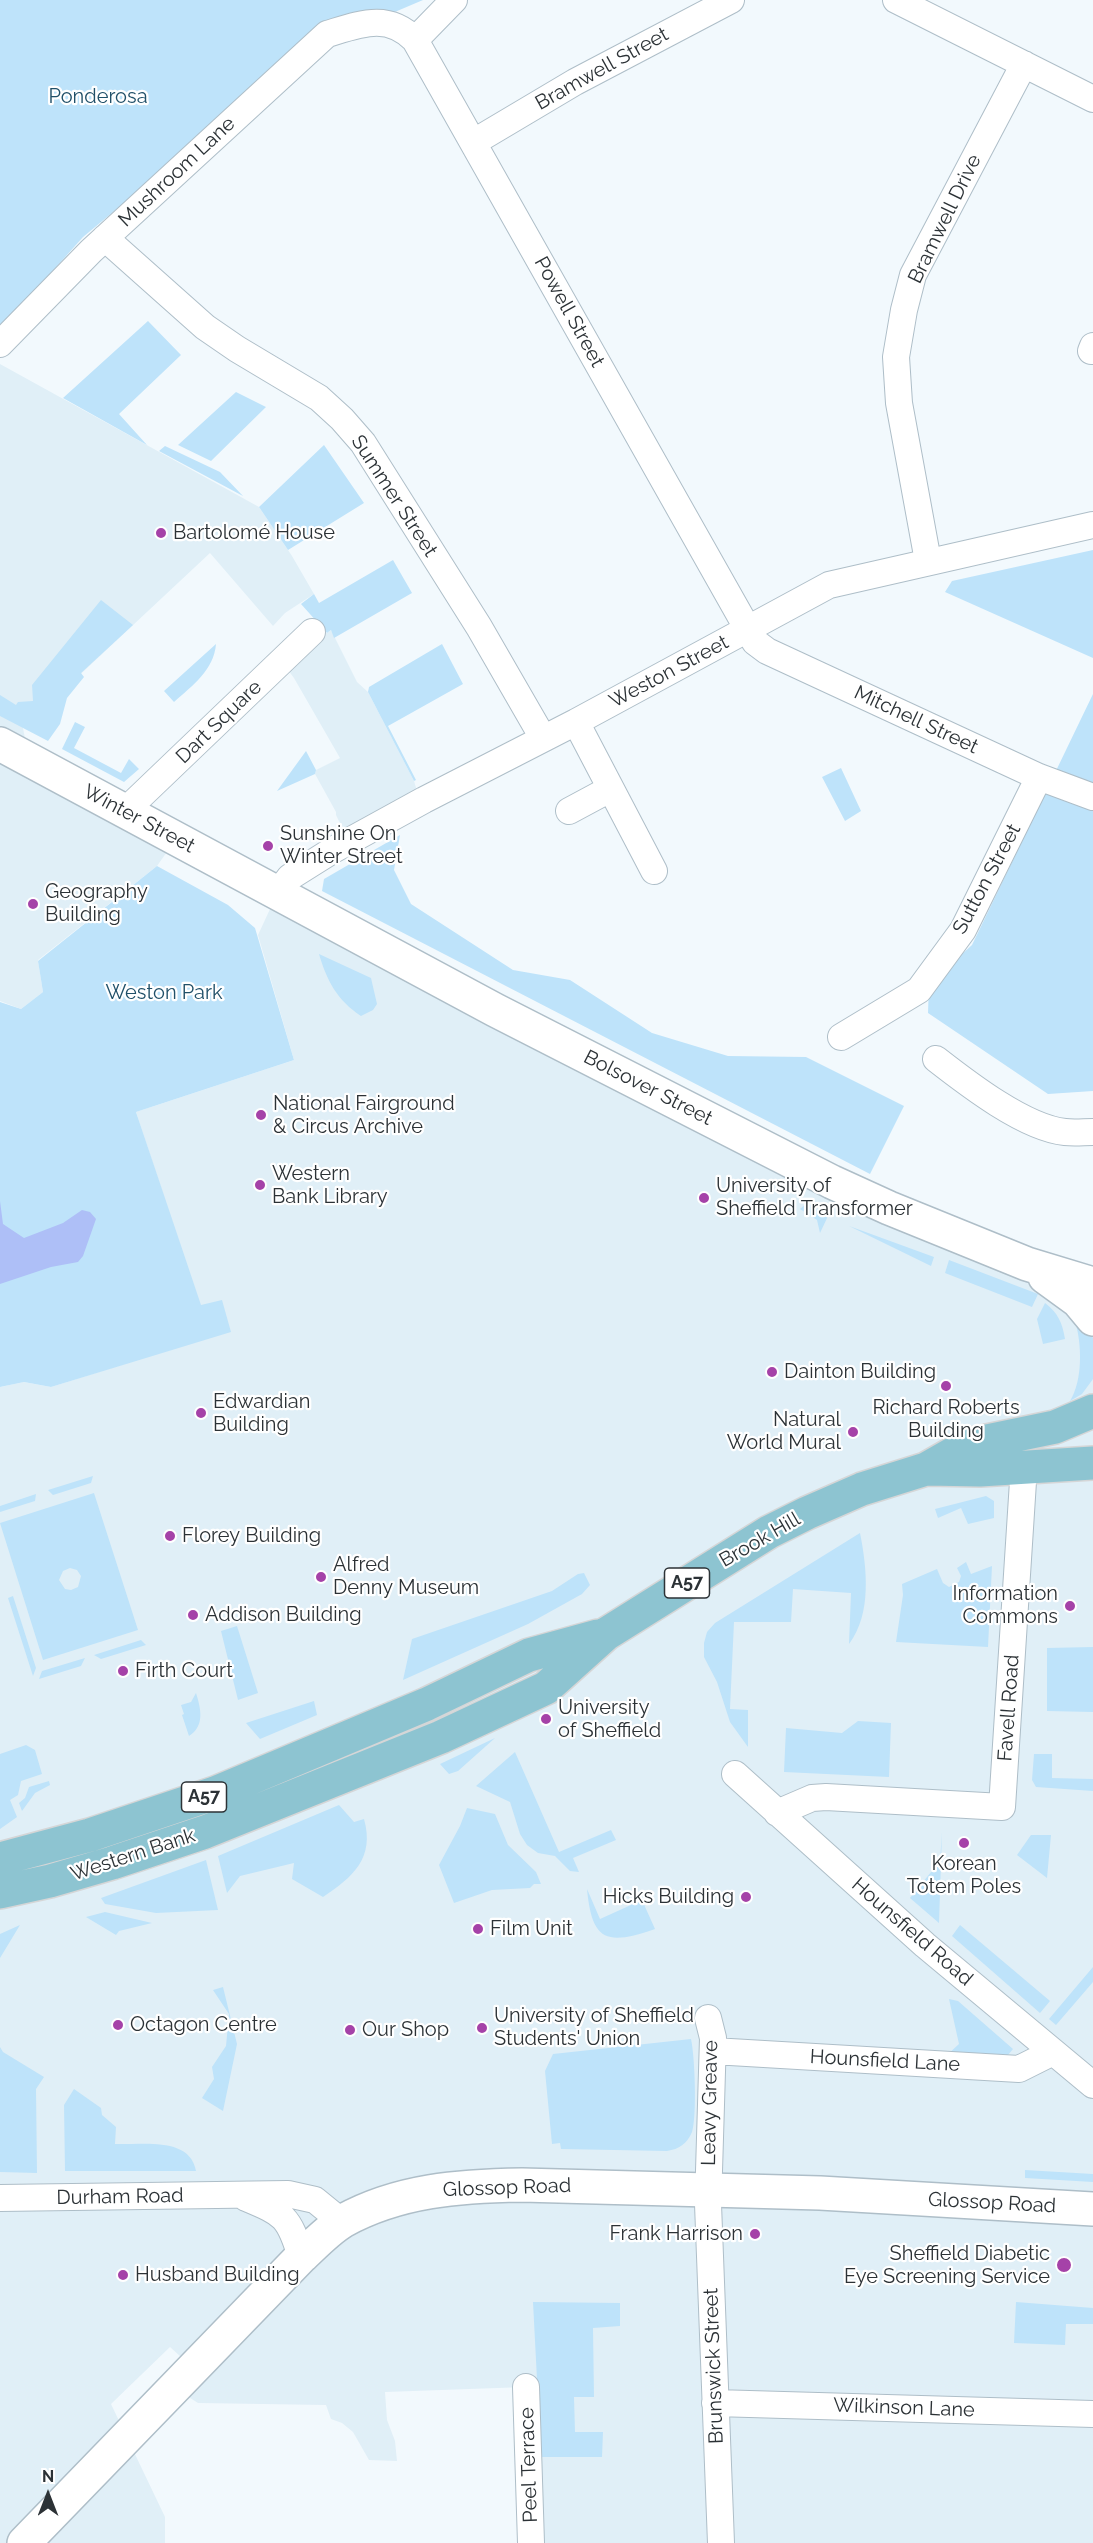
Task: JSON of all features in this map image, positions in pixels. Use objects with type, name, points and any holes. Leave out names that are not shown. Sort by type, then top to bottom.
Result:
[{"type":"main road","name":"Brook Hill","points":[[329,1782],[441,1737],[546,1688],[606,1634],[778,1527],[862,1489],[926,1469],[968,1445],[1055,1427],[1093,1411]]},
{"type":"main road","name":"Brook Hill","points":[[926,1469],[980,1470],[1093,1463]]},
{"type":"main road","name":"Brook Hill","points":[[316,1752],[427,1704],[529,1655],[606,1634]]},
{"type":"main road","name":"Western Bank","points":[[0,1859],[80,1838],[204,1797],[316,1752]]},
{"type":"main road","name":"Western Bank","points":[[14,1889],[112,1863],[205,1832],[329,1782]]},
{"type":"street","points":[[415,40],[454,0]]},
{"type":"street","name":"Bramwell Street","points":[[474,142],[575,82],[731,0]]},
{"type":"street","points":[[896,0],[1093,99]]},
{"type":"street","name":"Powell Street","points":[[369,23],[388,22],[404,29],[415,40],[746,631]]},
{"type":"street","name":"Mushroom Lane","points":[[0,344],[105,238],[327,34],[369,23]]},
{"type":"street","name":"Bramwell Drive","points":[[928,561],[899,403],[896,357],[904,310],[914,275],[1024,64]]},
{"type":"street","name":"Summer Street","points":[[105,238],[205,327],[319,398],[344,420],[363,443],[478,627],[543,738]]},
{"type":"street","name":"Weston Street","points":[[277,894],[290,877],[333,850],[829,585],[1093,525]]},
{"type":"street","name":"Mitchell Street","points":[[746,631],[767,651],[1039,777],[1093,797]]},
{"type":"street","name":"Dart Square","points":[[125,811],[312,632]]},
{"type":"street","points":[[576,722],[654,871]]},
{"type":"street","name":"Winter Street","points":[[0,744],[277,894]]},
{"type":"street","name":"Sutton Street","points":[[841,1036],[919,990],[963,930],[1039,777]]},
{"type":"street","points":[[569,811],[610,789]]},
{"type":"street","name":"Bolsover Street","points":[[277,894],[495,1010],[814,1173],[889,1208],[1027,1264]]},
{"type":"street","points":[[936,1059],[969,1084],[1034,1124],[1065,1132],[1093,1132]]},
{"type":"street","points":[[1027,1264],[1093,1284]]},
{"type":"street","points":[[1027,1264],[1078,1301],[1093,1319]]},
{"type":"street","name":"Favell Road","points":[[777,1813],[812,1798],[826,1797],[1002,1807],[1024,1466]]},
{"type":"street","name":"Hounsfield Road","points":[[735,1774],[925,1945],[1093,2085]]},
{"type":"street","points":[[0,1906],[14,1889]]},
{"type":"street","name":"Leavy Greave","points":[[708,2018],[713,2038],[708,2189]]},
{"type":"street","name":"Hounsfield Lane","points":[[713,2051],[1019,2069],[1053,2052]]},
{"type":"street","name":"Glossop Road","points":[[24,2543],[301,2257],[342,2222],[380,2204],[424,2191],[474,2185],[708,2189],[1093,2210]]},
{"type":"street","name":"Brunswick Street","points":[[708,2189],[721,2543]]},
{"type":"street","name":"Durham Road","points":[[0,2198],[288,2194],[315,2200],[342,2222]]},
{"type":"street","name":"Durham Road","points":[[240,2195],[276,2211],[292,2229],[301,2257]]},
{"type":"street","name":"Peel Terrace","points":[[526,2387],[531,2543]]},
{"type":"street","name":"Wilkinson Lane","points":[[715,2403],[1093,2414]]},
{"type":"shaded area","points":[[0,364],[259,507],[314,594],[285,613],[273,626],[210,553],[23,728],[29,759],[176,839],[157,866],[38,960],[43,992],[21,1009],[0,1001]]},
{"type":"shaded area","points":[[331,630],[357,682],[368,692],[414,781],[420,802],[349,842],[315,774],[316,770],[340,758],[294,678],[282,662],[312,632],[327,633]]},
{"type":"shaded area","name":"University of Sheffield","points":[[277,894],[952,1233],[1093,1319],[1093,2543],[531,2543],[526,2387],[385,2392],[387,2420],[395,2441],[397,2461],[369,2460],[353,2432],[342,2423],[331,2419],[326,2405],[198,2403],[173,2387],[192,2367],[170,2347],[111,2404],[165,2517],[165,2543],[0,2543],[0,2211],[95,2210],[95,2198],[0,2198],[0,1387],[24,1382],[51,1387],[210,1337],[136,1112],[294,1060],[258,935]]},
{"type":"green space","name":"Ponderosa","points":[[0,0],[423,0],[369,23],[327,34],[83,237],[0,330]]},
{"type":"green space","points":[[148,321],[181,355],[119,414],[147,445],[63,398]]},
{"type":"green space","points":[[236,392],[266,407],[211,461],[178,445]]},
{"type":"green space","points":[[324,445],[364,503],[288,550],[259,507]]},
{"type":"green space","points":[[165,446],[220,472],[243,496],[159,451]]},
{"type":"green space","points":[[1093,550],[1093,658],[945,592],[952,581]]},
{"type":"green space","points":[[393,560],[412,593],[334,638],[331,630],[327,633],[301,604],[314,594],[319,603]]},
{"type":"green space","points":[[101,600],[133,625],[81,673],[84,677],[67,698],[60,724],[48,741],[0,716],[0,695],[16,705],[18,702],[33,701],[32,685]]},
{"type":"green space","points":[[216,644],[207,670],[174,702],[164,691]]},
{"type":"green space","points":[[442,644],[463,684],[388,726],[416,780],[414,781],[368,692],[369,687]]},
{"type":"green space","points":[[1093,694],[1093,1091],[1048,1094],[928,1013],[929,984],[972,945]]},
{"type":"green space","points":[[75,722],[85,727],[74,748],[121,773],[129,759],[139,769],[124,782],[62,749]]},
{"type":"green space","points":[[306,751],[316,770],[315,774],[277,791]]},
{"type":"green space","points":[[841,768],[861,811],[845,821],[822,777]]},
{"type":"green space","points":[[400,835],[394,870],[411,904],[513,970],[570,980],[652,1033],[728,1056],[806,1057],[904,1106],[870,1174],[322,891],[324,879]]},
{"type":"green space","name":"Weston Park","points":[[157,866],[228,905],[255,928],[294,1060],[136,1112],[201,1305],[222,1300],[231,1332],[51,1387],[24,1382],[0,1387],[0,1002],[21,1009],[43,992],[38,961]]},
{"type":"green space","points":[[319,954],[371,978],[377,1004],[373,1010],[361,1016],[345,1003],[329,981]]},
{"type":"green space","points":[[807,1203],[828,1216],[820,1233],[817,1220],[800,1209]]},
{"type":"green space","points":[[849,1226],[934,1257],[931,1266]]},
{"type":"green space","points":[[949,1260],[1038,1294],[1032,1307],[945,1273]]},
{"type":"green space","points":[[1045,1303],[1059,1318],[1065,1339],[1043,1344],[1037,1319]]},
{"type":"green space","points":[[1080,1317],[1093,1338],[1093,1379],[1082,1394],[1070,1401],[1079,1373],[1080,1351],[1075,1321]]},
{"type":"green space","points":[[93,1476],[91,1483],[53,1495],[48,1490]]},
{"type":"green space","points":[[94,1493],[138,1630],[43,1660],[0,1523]],"holes":[[[70,1568],[77,1570],[81,1576],[78,1587],[71,1590],[65,1589],[59,1580],[63,1571]]]},
{"type":"green space","points":[[36,1494],[35,1501],[0,1512],[0,1506]]},
{"type":"green space","points":[[986,1496],[994,1501],[994,1518],[968,1524],[961,1508],[938,1518],[935,1509]]},
{"type":"green space","points":[[860,1533],[866,1590],[861,1619],[849,1644],[851,1593],[793,1589],[791,1622],[734,1622],[730,1709],[748,1710],[748,1747],[730,1722],[717,1682],[704,1657],[707,1632],[715,1623]]},
{"type":"green space","points":[[966,1562],[971,1574],[992,1566],[988,1647],[896,1642],[903,1595],[902,1584],[937,1569],[943,1583],[949,1587],[959,1582],[961,1576],[957,1568]]},
{"type":"green space","points":[[584,1573],[590,1585],[582,1594],[528,1624],[403,1680],[412,1639],[552,1591],[578,1574]]},
{"type":"green space","points":[[13,1596],[36,1668],[33,1676],[8,1598]]},
{"type":"green space","points":[[237,1626],[258,1693],[238,1700],[221,1631]]},
{"type":"green space","points":[[141,1640],[146,1645],[101,1659],[94,1655]]},
{"type":"green space","points":[[1093,1647],[1093,1712],[1047,1711],[1047,1648]]},
{"type":"green space","points":[[85,1658],[81,1666],[39,1679],[42,1671]]},
{"type":"green space","points":[[196,1693],[200,1722],[189,1736],[181,1705],[191,1702]]},
{"type":"green space","points":[[314,1701],[317,1715],[260,1739],[246,1723]]},
{"type":"green space","points":[[858,1721],[891,1723],[889,1777],[784,1772],[786,1728],[842,1733]]},
{"type":"green space","points":[[495,1738],[458,1771],[449,1774],[440,1764]]},
{"type":"green space","points":[[26,1745],[35,1750],[42,1774],[21,1781],[18,1795],[10,1800],[17,1817],[0,1829],[0,1754]]},
{"type":"green space","points":[[515,1752],[559,1852],[611,1830],[616,1840],[573,1858],[579,1872],[570,1871],[555,1856],[538,1853],[527,1845],[520,1834],[510,1802],[476,1786]]},
{"type":"green space","points":[[1034,1754],[1052,1754],[1052,1778],[1093,1779],[1093,1791],[1036,1787],[1032,1780]]},
{"type":"green space","points":[[49,1781],[50,1785],[35,1793],[22,1811],[19,1803],[25,1798],[29,1787]]},
{"type":"green space","points":[[339,1805],[354,1822],[364,1819],[367,1833],[364,1856],[344,1882],[323,1897],[292,1879],[294,1863],[240,1876],[227,1893],[218,1856]]},
{"type":"green space","points":[[467,1808],[495,1814],[508,1845],[536,1872],[541,1884],[534,1884],[530,1888],[492,1890],[454,1903],[439,1865]]},
{"type":"green space","points":[[942,1832],[939,1923],[910,1898],[940,1861]]},
{"type":"green space","points":[[1031,1835],[1051,1835],[1047,1878],[1017,1855]]},
{"type":"green space","points":[[206,1860],[218,1910],[156,1913],[105,1904],[101,1898]]},
{"type":"green space","points":[[587,1889],[600,1919],[642,1900],[655,1929],[625,1937],[614,1938],[605,1935],[598,1930],[593,1920]]},
{"type":"green space","points":[[105,1912],[152,1923],[119,1931],[116,1935],[86,1917]]},
{"type":"green space","points":[[20,1925],[0,1958],[0,1934]]},
{"type":"green space","points":[[960,1925],[1050,2001],[1040,2013],[952,1936]]},
{"type":"green space","points":[[1093,1967],[1093,1982],[1056,2025],[1049,2019]]},
{"type":"green space","points":[[223,1987],[237,2044],[223,2111],[202,2098],[214,2079],[212,2067],[226,2046],[229,2014],[213,1990]]},
{"type":"green space","points":[[949,1999],[958,2001],[1013,2049],[1002,2062],[946,2056],[959,2044]]},
{"type":"green space","points":[[691,2039],[695,2114],[692,2132],[682,2145],[667,2151],[561,2149],[560,2143],[552,2144],[545,2071],[553,2054]]},
{"type":"green space","points":[[0,2047],[3,2052],[44,2077],[36,2089],[37,2173],[0,2172]]},
{"type":"green space","points":[[74,2089],[101,2108],[102,2115],[116,2127],[115,2144],[175,2147],[185,2152],[192,2160],[196,2171],[65,2171],[64,2105]]},
{"type":"green space","points":[[1025,2170],[1093,2174],[1093,2182],[1025,2178]]},
{"type":"green space","points":[[533,2302],[620,2303],[620,2326],[593,2328],[594,2397],[574,2397],[575,2432],[603,2432],[602,2457],[541,2457]]},
{"type":"green space","points":[[1016,2302],[1093,2308],[1093,2324],[1066,2324],[1065,2345],[1014,2343]]},
{"type":"water","points":[[0,1201],[3,1224],[24,1238],[63,1223],[82,1210],[90,1212],[96,1219],[83,1256],[78,1262],[51,1267],[0,1284]]},
{"type":"place","name":"Bartolomé House","points":[[161,533]]},
{"type":"place","name":"Sunshine On Winter Street","points":[[268,846]]},
{"type":"place","name":"Geography Building","points":[[33,904]]},
{"type":"place","name":"National Fairground & Circus Archive","points":[[261,1115]]},
{"type":"place","name":"Western Bank Library","points":[[260,1185]]},
{"type":"place","name":"University of Sheffield Transformer","points":[[704,1198]]},
{"type":"place","name":"Dainton Building","points":[[772,1372]]},
{"type":"place","name":"Richard Roberts Building","points":[[946,1386]]},
{"type":"place","name":"Edwardian Building","points":[[201,1413]]},
{"type":"place","name":"Natural World Mural","points":[[853,1432]]},
{"type":"place","name":"Florey Building","points":[[170,1536]]},
{"type":"place","name":"Alfred Denny Museum","points":[[321,1577]]},
{"type":"place","name":"Information Commons","points":[[1070,1606]]},
{"type":"place","name":"Addison Building","points":[[193,1615]]},
{"type":"place","name":"Firth Court","points":[[123,1671]]},
{"type":"place","name":"University of Sheffield","points":[[546,1719]]},
{"type":"place","name":"Korean Totem Poles","points":[[964,1843]]},
{"type":"place","name":"Hicks Building","points":[[746,1897]]},
{"type":"place","name":"Film Unit","points":[[478,1929]]},
{"type":"place","name":"Octagon Centre","points":[[118,2025]]},
{"type":"place","name":"University of Sheffield Students' Union","points":[[482,2028]]},
{"type":"place","name":"Our Shop","points":[[350,2030]]},
{"type":"place","name":"Frank Harrison","points":[[755,2234]]},
{"type":"place","name":"Sheffield Diabetic Eye Screening Service","points":[[1064,2265]]},
{"type":"place","name":"Husband Building","points":[[123,2275]]}]
